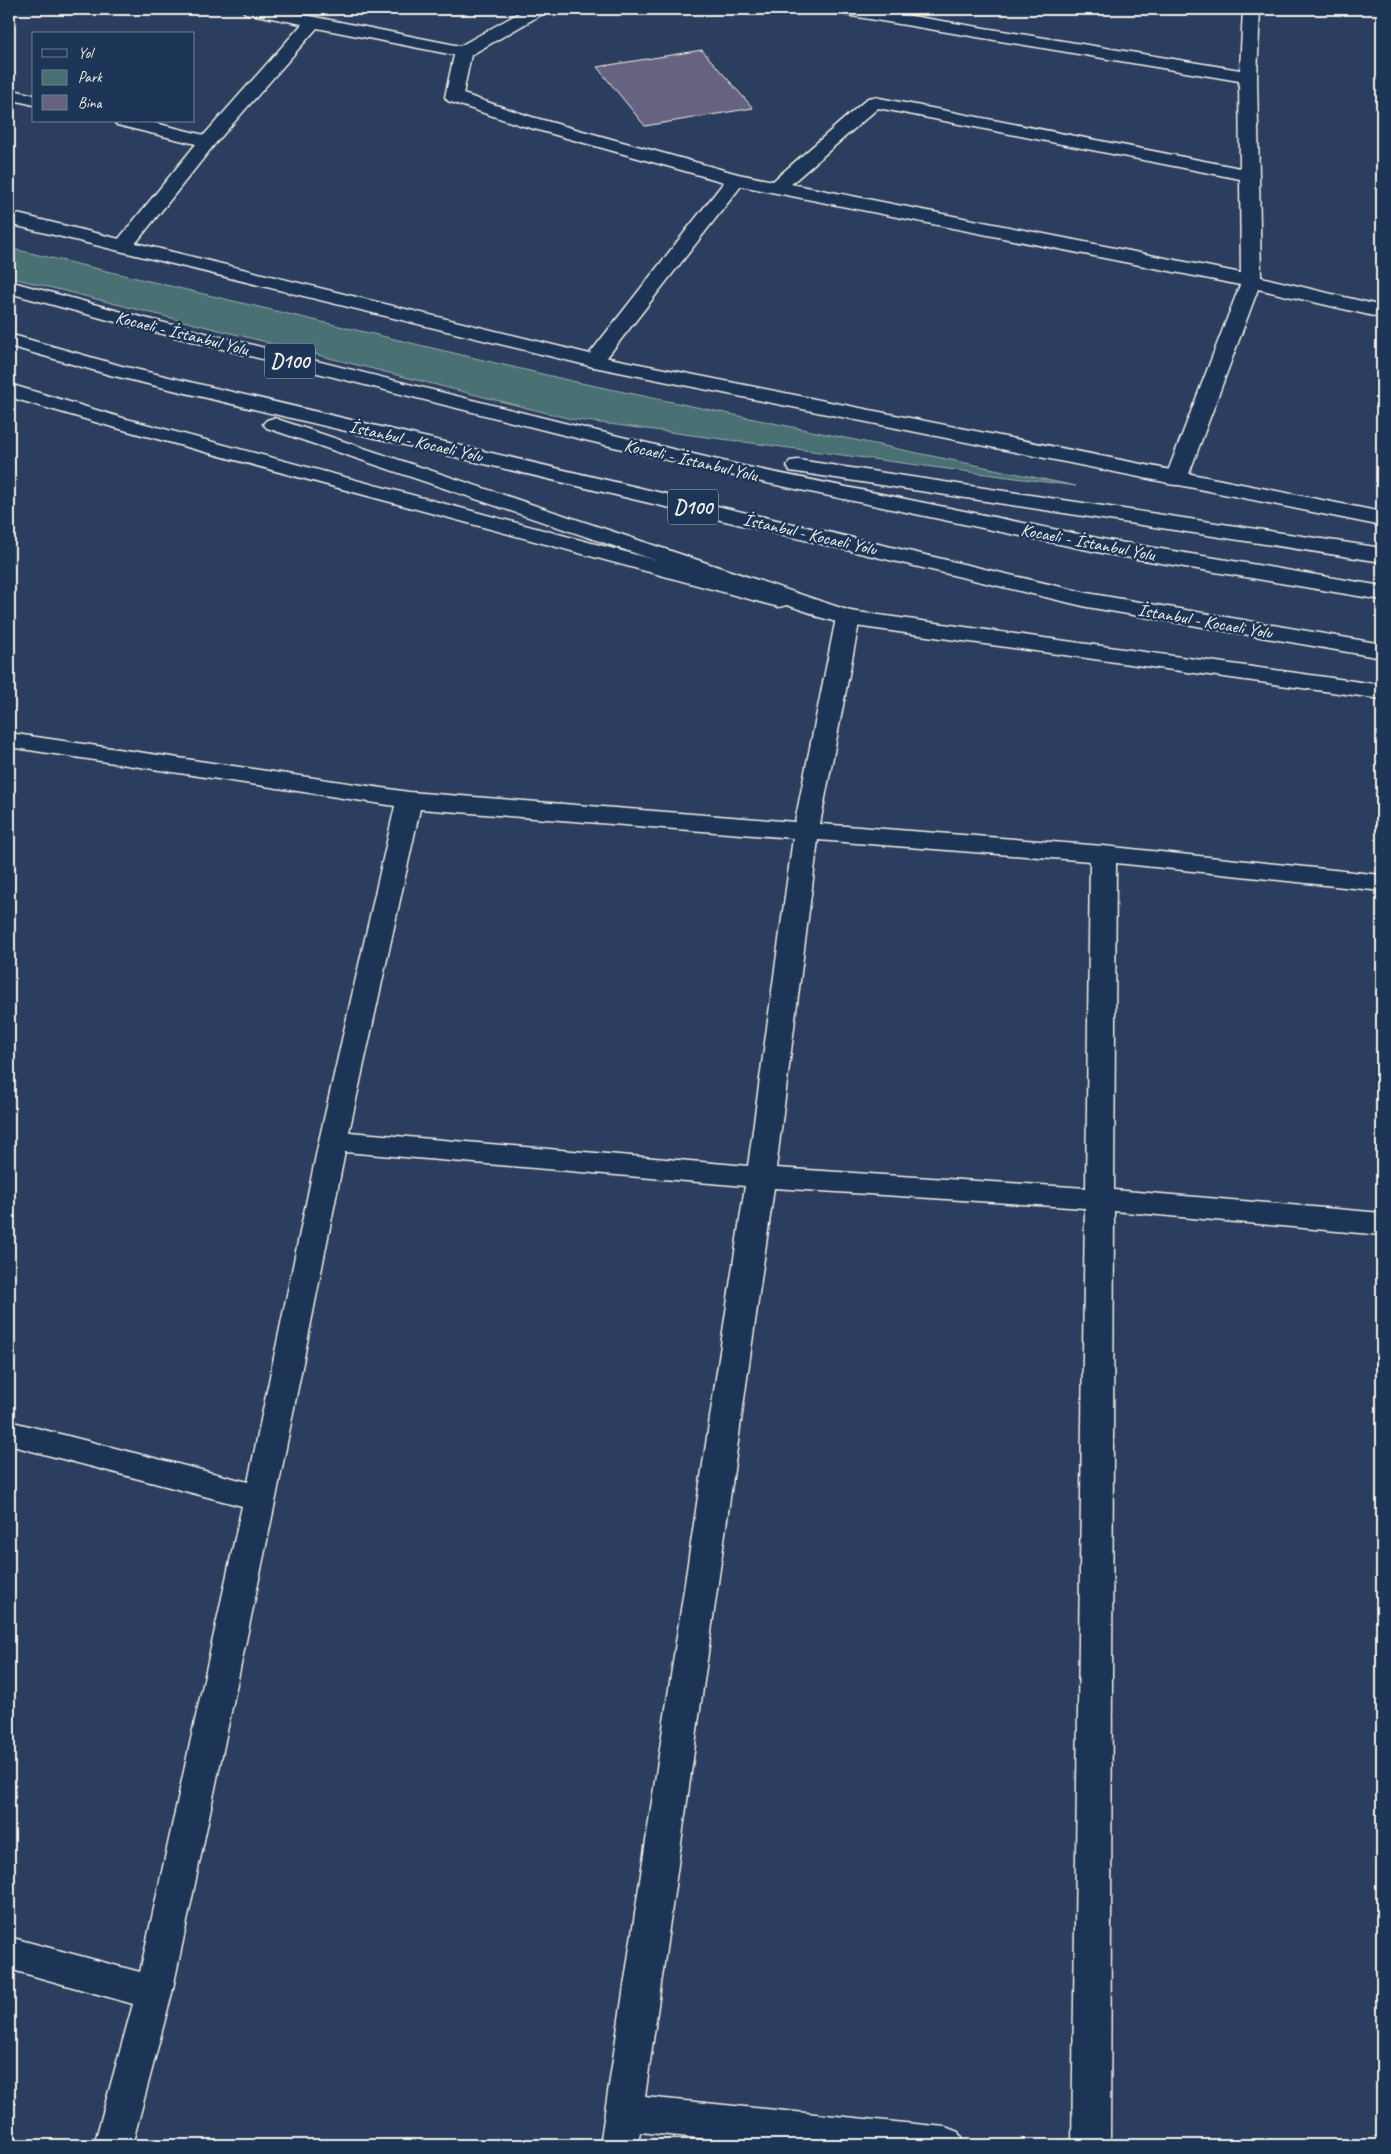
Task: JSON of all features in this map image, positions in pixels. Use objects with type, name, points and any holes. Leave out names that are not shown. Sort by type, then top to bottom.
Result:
[{"type":"main road","points":[[251,9],[463,52],[538,9]]},
{"type":"main road","points":[[840,9],[1248,78]]},
{"type":"main road","points":[[1176,478],[1251,281],[1248,78],[1252,9]]},
{"type":"main road","points":[[124,246],[208,142],[313,22]]},
{"type":"main road","points":[[463,52],[454,97],[526,121],[736,179],[1251,281],[1382,312]]},
{"type":"main road","points":[[9,94],[32,100]]},
{"type":"main road","points":[[778,187],[874,102],[1248,176]]},
{"type":"main road","points":[[127,122],[208,142]]},
{"type":"main road","points":[[594,361],[736,179]]},
{"type":"main road","points":[[9,218],[594,361],[1382,519]]},
{"type":"main road","name":"Kocaeli - İstanbul Yolu","points":[[9,287],[140,323],[571,432],[743,472],[1098,545],[1382,593]]},
{"type":"main road","name":"İstanbul - Kocaeli Yolu","points":[[9,340],[117,371],[1087,600],[1382,651]]},
{"type":"main road","points":[[117,371],[848,618]]},
{"type":"main road","points":[[9,390],[136,428],[848,618],[1382,692]]},
{"type":"main road","points":[[571,432],[1382,555]]},
{"type":"main road","points":[[848,618],[806,832],[761,1176],[622,2129],[945,2145]]},
{"type":"main road","points":[[9,740],[409,800],[1103,854],[1382,883]]},
{"type":"main road","points":[[113,2145],[154,1993],[260,1498],[333,1141],[409,800]]},
{"type":"main road","points":[[1091,2145],[1103,854]]},
{"type":"main road","points":[[333,1141],[761,1176],[1100,1198],[1382,1224]]},
{"type":"main road","points":[[9,1433],[260,1498]]},
{"type":"main road","points":[[9,1953],[154,1993]]},
{"type":"green space","points":[[9,248],[576,382],[1076,486],[571,419],[9,277]]},
{"type":"building","points":[[702,50],[753,108],[645,126],[597,67]]}]
